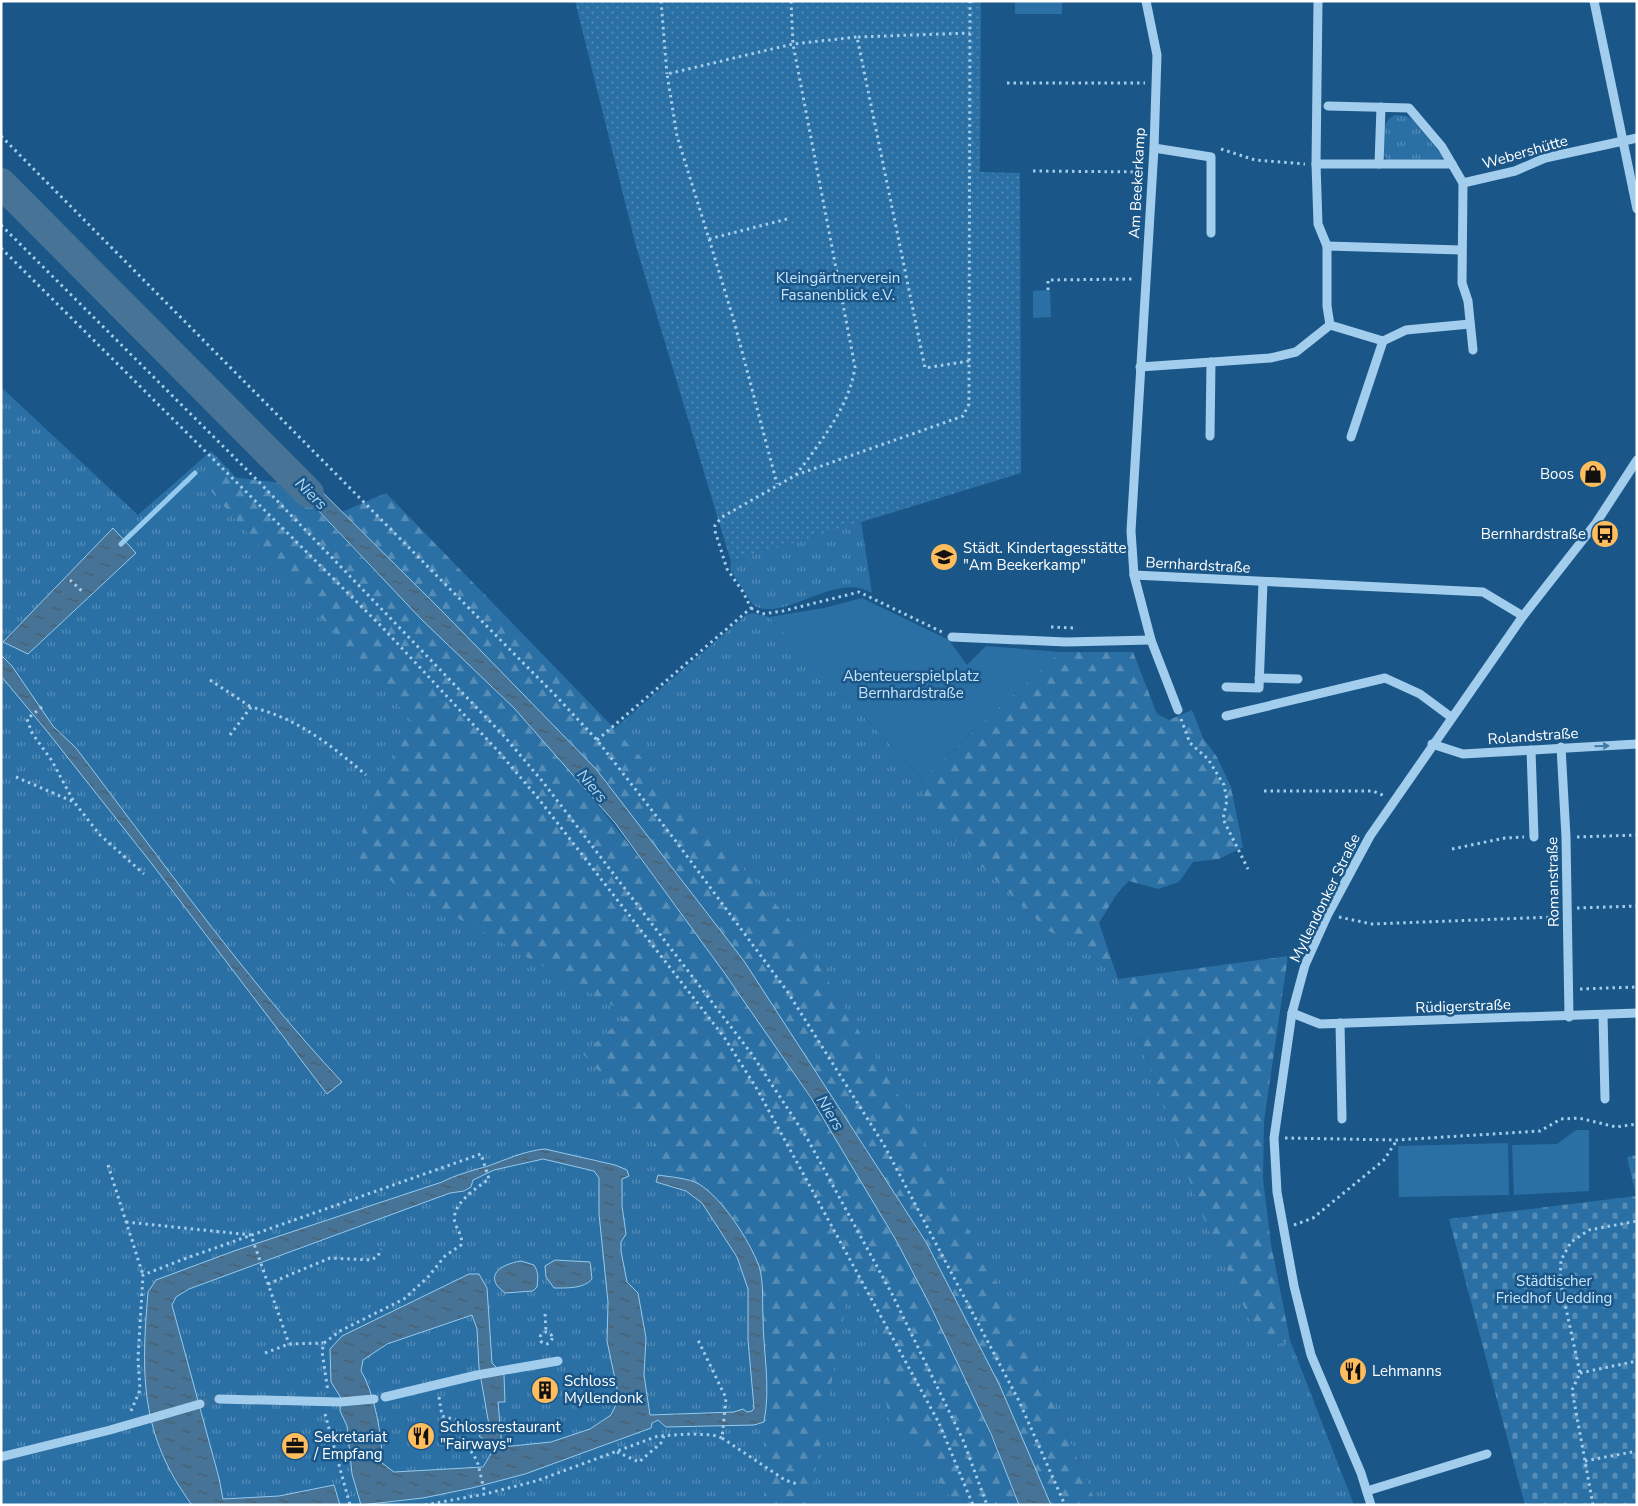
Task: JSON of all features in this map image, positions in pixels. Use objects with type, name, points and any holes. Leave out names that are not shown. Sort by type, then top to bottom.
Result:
[{"type":"street","name":"Am Beekerkamp","points":[[1146,1],[1157,55],[1154,148],[1131,531],[1134,575],[1151,640],[1178,710]]},
{"type":"street","points":[[1318,1],[1316,164],[1318,224],[1327,246],[1327,306],[1330,325]]},
{"type":"street","points":[[1594,1],[1637,208]]},
{"type":"street","points":[[1328,106],[1409,108],[1442,147],[1463,183],[1462,283],[1468,301],[1474,350]]},
{"type":"street","points":[[1379,164],[1381,107]]},
{"type":"street","name":"Webershütte","points":[[1463,183],[1515,171],[1545,158],[1637,138]]},
{"type":"street","points":[[1154,148],[1211,157],[1211,233]]},
{"type":"street","points":[[1316,164],[1452,164]]},
{"type":"street","points":[[1327,246],[1461,250]]},
{"type":"street","points":[[1330,325],[1383,341],[1406,330],[1470,324]]},
{"type":"street","points":[[1140,367],[1270,358],[1296,352],[1330,325]]},
{"type":"street","points":[[1351,437],[1383,341]]},
{"type":"street","points":[[1210,436],[1211,362]]},
{"type":"street","name":"Myllendonker Straße","points":[[1371,1505],[1311,1355],[1294,1286],[1277,1192],[1274,1138],[1292,1014],[1305,965],[1328,914],[1370,836],[1432,744],[1523,616],[1596,523],[1637,460]]},
{"type":"street","name":"Bernhardstraße","points":[[1134,575],[1483,592],[1523,616]]},
{"type":"street","points":[[1226,687],[1259,688],[1263,582]]},
{"type":"street","points":[[952,637],[1066,642],[1151,640]]},
{"type":"street","points":[[1259,678],[1298,679]]},
{"type":"street","points":[[1226,716],[1385,678],[1420,694],[1452,717]]},
{"type":"street","name":"Rolandstraße","points":[[1432,744],[1463,754],[1637,744]]},
{"type":"street","name":"Romanstraße","points":[[1561,747],[1569,1017]]},
{"type":"street","points":[[1531,750],[1534,837]]},
{"type":"street","name":"Rüdigerstraße","points":[[1292,1014],[1320,1024],[1340,1024],[1637,1013]]},
{"type":"street","points":[[1603,1015],[1605,1099]]},
{"type":"street","points":[[1340,1024],[1342,1119]]},
{"type":"street","points":[[385,1397],[437,1383],[558,1361]]},
{"type":"street","points":[[219,1399],[340,1402],[373,1399]]},
{"type":"street","points":[[1,1457],[37,1444],[110,1426],[125,1426],[200,1404]]},
{"type":"street","points":[[1367,1491],[1487,1454]]},
{"type":"path","points":[[661,1],[666,74],[677,136],[734,321],[777,484]]},
{"type":"path","points":[[791,1],[793,44],[850,328],[855,367],[852,387],[844,404],[796,475]]},
{"type":"path","points":[[952,637],[859,592],[783,611],[762,614],[751,608],[743,592],[727,570],[715,526],[722,517],[777,484],[796,475],[963,416],[969,404],[970,1]]},
{"type":"path","points":[[666,74],[793,44],[857,37],[970,33]]},
{"type":"path","points":[[857,37],[925,368],[969,361]]},
{"type":"path","points":[[1007,83],[1156,84]]},
{"type":"path","points":[[1,136],[556,696],[597,740],[675,840],[787,991],[884,1145],[1019,1401],[1065,1505]]},
{"type":"path","points":[[1211,157],[1222,149],[1255,160],[1316,164]]},
{"type":"path","points":[[1033,171],[1152,172]]},
{"type":"path","points":[[709,239],[787,219]]},
{"type":"path","points":[[1,225],[280,504],[504,736],[555,797],[751,1053],[787,1105],[833,1183],[892,1294],[963,1440],[987,1505]]},
{"type":"path","points":[[1,248],[382,627],[498,750],[538,798],[730,1045],[757,1089],[939,1423],[973,1505]]},
{"type":"path","points":[[1048,290],[1048,280],[1146,279]]},
{"type":"path","points":[[70,580],[84,593]]},
{"type":"path","points":[[597,740],[751,608]]},
{"type":"path","points":[[210,680],[251,706],[286,717],[314,734],[366,775]]},
{"type":"path","points":[[230,735],[251,706]]},
{"type":"path","points":[[42,707],[27,719],[32,733],[52,761],[74,802],[100,835],[144,874]]},
{"type":"path","points":[[1178,710],[1184,733],[1190,743],[1208,760],[1224,785],[1227,800],[1223,820],[1248,870]]},
{"type":"path","points":[[16,777],[74,802]]},
{"type":"path","points":[[1264,791],[1373,791],[1394,800]]},
{"type":"path","points":[[1328,914],[1372,924],[1637,906]]},
{"type":"path","points":[[1569,989],[1637,987]]},
{"type":"path","points":[[1274,1138],[1397,1140],[1540,1131],[1561,1119],[1578,1118],[1616,1127],[1637,1124]]},
{"type":"path","points":[[1284,1228],[1313,1218],[1384,1160],[1397,1140]]},
{"type":"path","points":[[143,1275],[481,1154],[488,1180],[478,1186],[456,1210],[455,1220],[462,1241],[460,1247],[445,1256],[428,1277],[404,1299],[340,1331],[324,1343],[288,1344],[266,1353]]},
{"type":"path","points":[[108,1165],[143,1275],[138,1358],[140,1390],[125,1426]]},
{"type":"path","points":[[1593,1505],[1572,1390],[1580,1374],[1560,1281],[1561,1260],[1571,1242],[1589,1230],[1637,1221]]},
{"type":"path","points":[[126,1222],[251,1235]]},
{"type":"path","points":[[251,1235],[288,1344]]},
{"type":"path","points":[[268,1284],[330,1258],[371,1260],[378,1256],[381,1248]]},
{"type":"path","points":[[545,1314],[546,1331]]},
{"type":"path","points":[[546,1331],[553,1336],[552,1341],[547,1344],[541,1342],[540,1338],[541,1334],[546,1331]]},
{"type":"path","points":[[698,1340],[723,1391],[726,1408],[722,1438]]},
{"type":"path","points":[[324,1343],[322,1351],[326,1401],[350,1505]]},
{"type":"path","points":[[1580,1374],[1637,1361]]},
{"type":"path","points":[[437,1383],[442,1416],[452,1418],[459,1423],[462,1446],[473,1453],[478,1464],[485,1494]]},
{"type":"path","points":[[617,1452],[639,1462],[661,1443],[664,1435]]},
{"type":"path","points":[[425,1505],[485,1494],[536,1481],[664,1435],[713,1435],[722,1438],[785,1480],[797,1484]]},
{"type":"path","points":[[1585,1461],[1637,1451]]},
{"type":"green space","name":"Kleingärtnerverein Fasanenblick e.V.","points":[[575,1],[981,1],[980,172],[1020,173],[1021,473],[731,562],[636,246]]},
{"type":"green space","points":[[1015,1],[1062,1],[1062,14],[1015,14]]},
{"type":"green space","points":[[1395,115],[1407,116],[1413,120],[1443,157],[1441,159],[1388,160],[1382,155],[1384,127],[1386,122]]},
{"type":"green space","points":[[1050,290],[1051,317],[1033,318],[1033,291]]},
{"type":"green space","points":[[1,387],[138,515],[211,451],[494,752],[743,1070],[954,1460],[969,1505],[1,1505]]},
{"type":"green space","points":[[195,473],[292,484],[407,604],[516,709],[606,815],[746,1003],[798,1080],[872,1199],[914,1272],[947,1337],[1019,1505],[955,1505],[930,1467],[889,1422],[875,1315],[850,1282],[809,1505],[764,1505],[764,1422],[768,1385],[763,1292],[736,1221],[681,1180],[658,1175],[653,1129],[583,1054],[628,1014],[358,862],[366,812],[412,721]]},
{"type":"green space","points":[[386,493],[611,725],[792,922],[908,1111],[1037,1364],[1097,1505],[1051,1505],[1000,1386],[926,1242],[744,961],[596,769],[342,512]]},
{"type":"green space","points":[[861,521],[872,593],[858,588],[842,588],[779,608],[765,609],[753,605],[730,569],[731,562]]},
{"type":"green space","name":"Abenteuerspielplatz Bernhardstraße","points":[[862,598],[949,640],[967,665],[986,646],[1060,652],[922,778],[769,617],[824,608]]},
{"type":"green space","points":[[752,613],[769,617],[922,778],[927,813],[1048,931],[1081,944],[1118,979],[1200,1209],[1263,1349],[1290,1340],[1354,1505],[1097,1505],[1037,1364],[626,743],[614,729],[746,615]]},
{"type":"green space","points":[[1060,652],[1133,652],[1157,714],[1169,720],[1192,710],[1203,738],[1217,757],[1231,787],[1243,847],[1219,859],[1193,862],[1179,882],[1158,889],[1129,881],[1118,892],[1099,923],[1118,979],[1081,944],[1048,931],[927,813],[922,778]]},
{"type":"green space","points":[[1288,956],[1264,1121],[1263,1179],[1271,1244],[1290,1340],[1263,1349],[1200,1210],[1118,979]]},
{"type":"green space","points":[[1576,1130],[1589,1130],[1589,1191],[1514,1195],[1512,1145],[1557,1144]]},
{"type":"green space","points":[[1508,1143],[1509,1195],[1399,1197],[1398,1146]]},
{"type":"green space","name":"Städtischer Friedhof Uedding","points":[[1637,1155],[1637,1505],[1525,1505],[1449,1219],[1636,1196],[1627,1157]]},
{"type":"water","points":[[288,458],[444,613],[596,769],[744,961],[926,1242],[1000,1386],[1051,1505],[1019,1505],[991,1434],[931,1307],[897,1242],[811,1098],[723,971],[615,823],[514,708],[422,620],[276,466]]},
{"type":"water","points":[[113,528],[136,553],[28,654],[3,642]]},
{"type":"water","points":[[1,655],[12,666],[53,726],[76,748],[238,960],[342,1082],[327,1094],[152,864],[1,676]]},
{"type":"water","points":[[545,1149],[615,1165],[627,1170],[629,1176],[622,1179],[622,1206],[626,1234],[621,1242],[621,1251],[627,1282],[638,1293],[646,1338],[644,1375],[650,1415],[734,1412],[743,1409],[747,1412],[752,1411],[754,1408],[748,1340],[748,1289],[737,1257],[702,1203],[686,1191],[656,1182],[658,1175],[684,1179],[699,1184],[717,1199],[726,1210],[749,1244],[761,1272],[767,1382],[764,1422],[754,1425],[666,1427],[658,1420],[652,1423],[651,1428],[525,1474],[423,1498],[361,1505],[352,1474],[347,1426],[340,1411],[341,1398],[331,1382],[330,1349],[342,1336],[469,1274],[479,1274],[487,1288],[492,1363],[504,1375],[505,1402],[498,1402],[502,1447],[551,1442],[590,1429],[611,1415],[619,1398],[607,1341],[608,1302],[599,1214],[599,1178],[594,1171],[543,1159],[494,1170],[473,1180],[471,1187],[464,1191],[450,1193],[189,1289],[176,1297],[172,1305],[223,1499],[279,1496],[334,1485],[340,1505],[192,1505],[162,1454],[153,1429],[148,1403],[145,1377],[146,1322],[148,1292],[156,1280],[234,1251],[458,1175],[515,1156]],"holes":[[[472,1315],[477,1329],[479,1368],[489,1425],[479,1436],[491,1444],[492,1452],[483,1467],[394,1472],[382,1463],[377,1415],[370,1391],[361,1371],[363,1360],[387,1344]]]},
{"type":"water","points":[[555,1260],[590,1262],[592,1279],[580,1286],[554,1288],[546,1277],[545,1266]]},
{"type":"water","points":[[521,1261],[534,1265],[538,1278],[537,1287],[533,1291],[505,1293],[498,1287],[495,1281],[497,1272],[507,1265]]},
{"type":"waterway","name":"Niers","points":[[1,183],[309,493]]},
{"type":"waterway","points":[[121,544],[195,473]]},
{"type":"tunnel","points":[[200,1404],[219,1399]]},
{"type":"place","name":"Boos","points":[[1593,474]]},
{"type":"place","name":"Bernhardstraße","points":[[1605,534]]},
{"type":"place","name":"Städt. Kindertagesstätte \"Am Beekerkamp\"","points":[[944,557]]},
{"type":"place","name":"Lehmanns","points":[[1353,1371]]},
{"type":"place","name":"Schloss Myllendonk","points":[[545,1390]]},
{"type":"place","name":"Schlossrestaurant \"Fairways\"","points":[[421,1436]]},
{"type":"place","name":"Sekretariat / Empfang","points":[[295,1446]]}]
